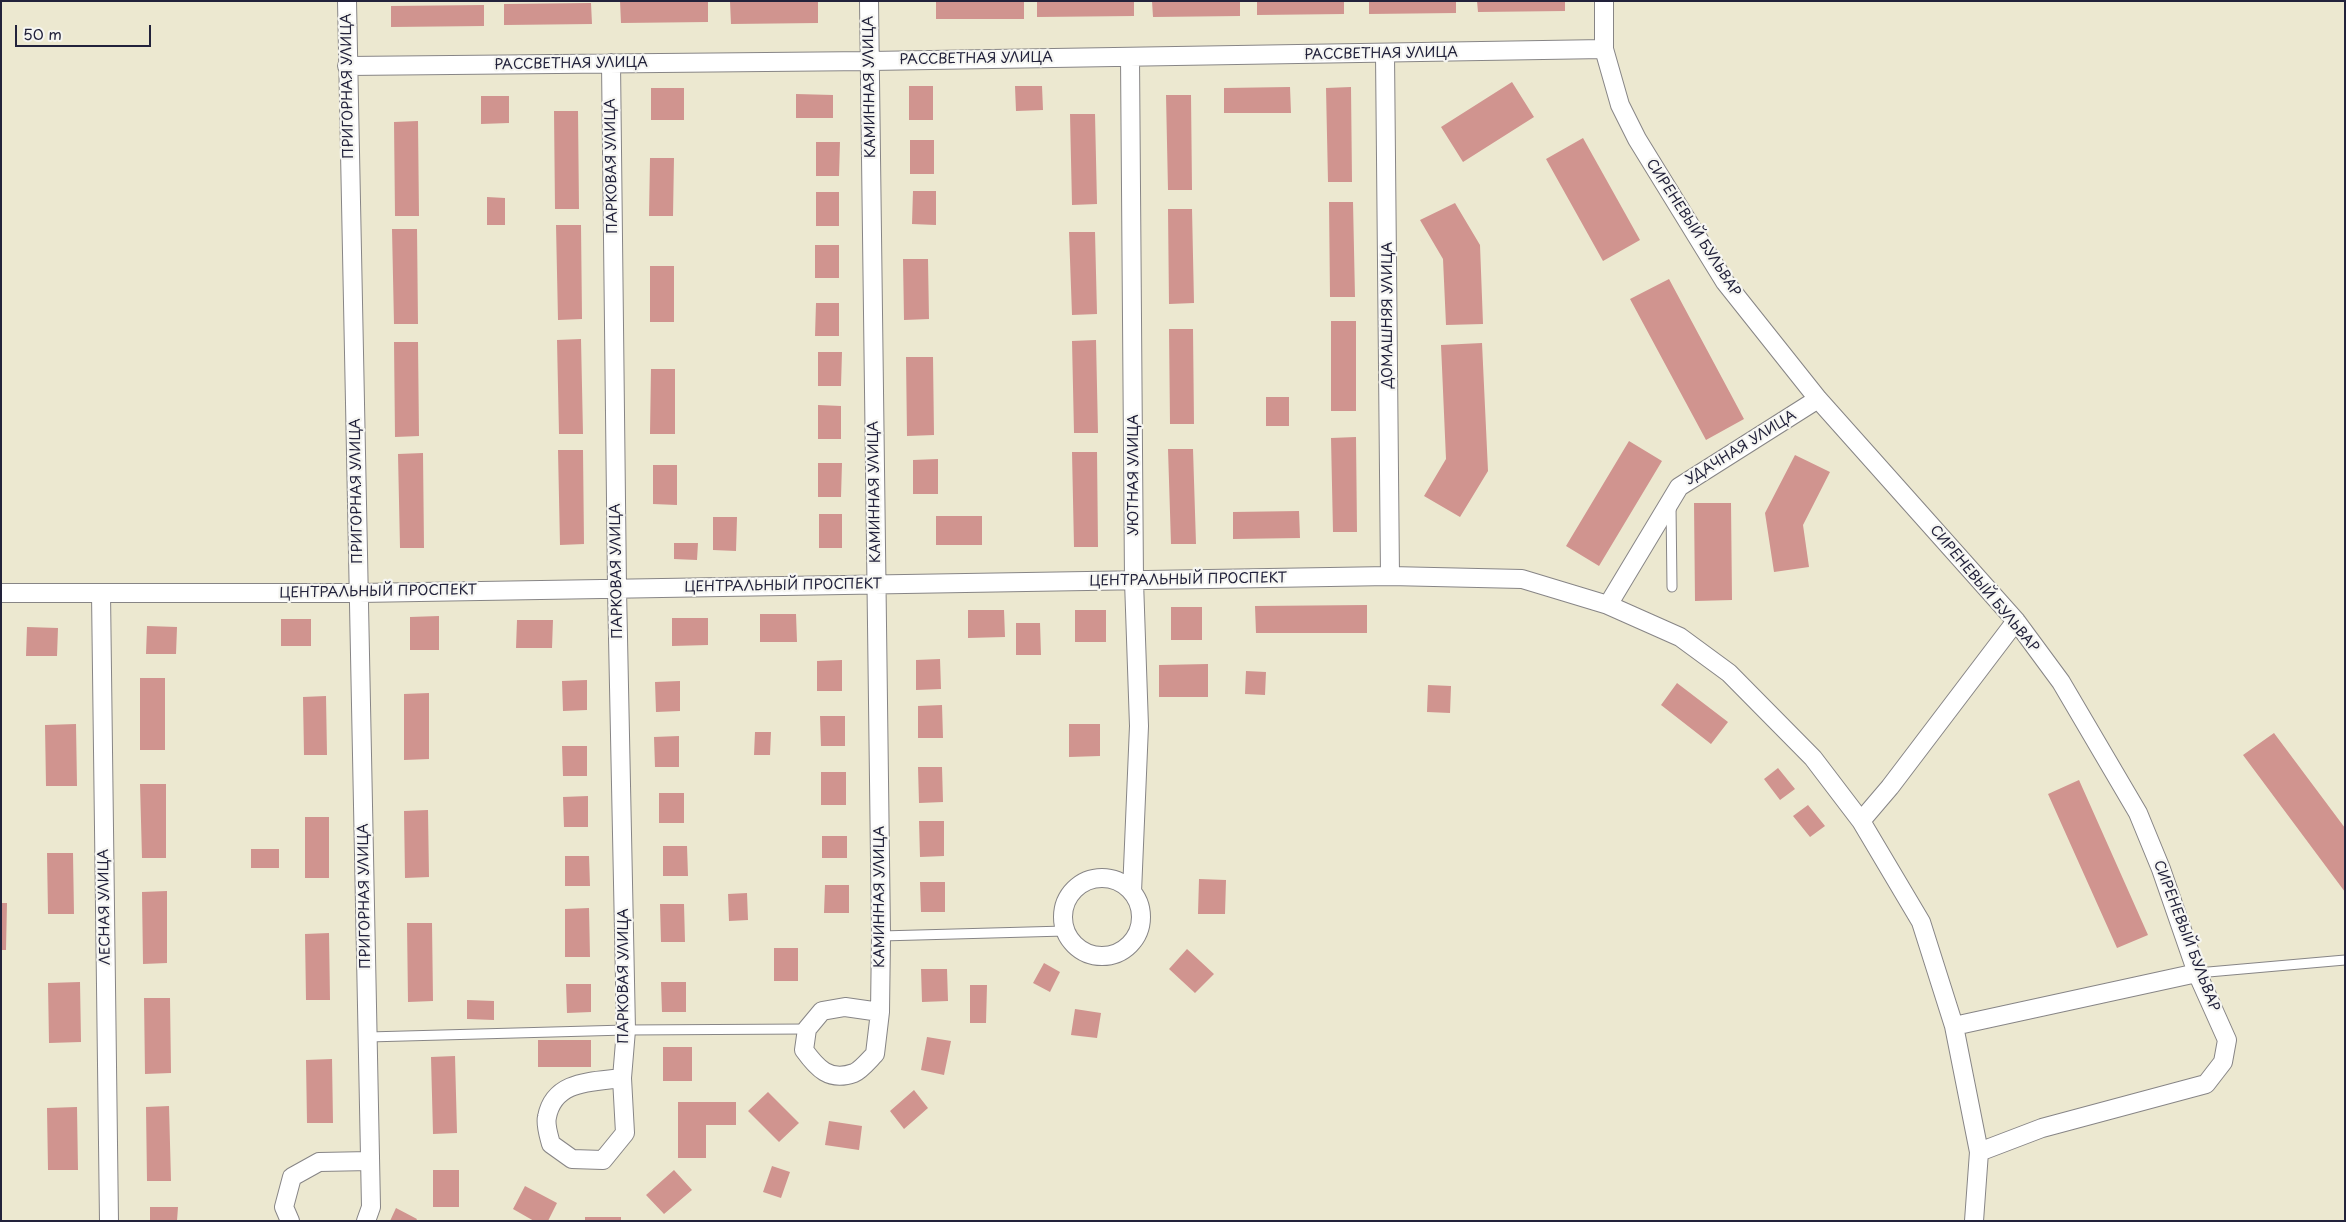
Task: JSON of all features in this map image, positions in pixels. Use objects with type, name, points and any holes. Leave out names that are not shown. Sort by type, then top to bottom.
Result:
[{"type":"street","name":"ПРИГОРНАЯ УЛИЦА","points":[[347,1],[372,1207],[366,1221]]},
{"type":"street","name":"КАМИННАЯ УЛИЦА","points":[[807,1029],[804,1050],[817,1068],[833,1076],[855,1073],[875,1054],[880,1012],[881,936],[869,1]]},
{"type":"street","name":"СИРЕНЕВЫЙ БУЛЬВАР","points":[[1604,1],[1604,49],[1620,105],[1637,139],[1726,282],[1818,399],[2016,621],[2060,682],[2138,813],[2161,869],[2197,973],[2227,1040],[2223,1062],[2206,1084],[2042,1128],[1979,1152]]},
{"type":"street","name":"РАССВЕТНАЯ УЛИЦА","points":[[347,66],[870,61],[1604,49]]},
{"type":"street","name":"ДОМАШНЯЯ УЛИЦА","points":[[1385,54],[1390,576]]},
{"type":"street","name":"УЮТНАЯ УЛИЦА","points":[[1130,56],[1134,581],[1139,726],[1132,892]]},
{"type":"street","name":"ПАРКОВАЯ УЛИЦА","points":[[611,64],[617,588],[626,1030],[622,1078],[625,1133],[603,1160],[572,1160],[550,1144],[546,1119],[553,1100],[573,1084],[622,1078]]},
{"type":"street","name":"УДАЧНАЯ УЛИЦА","points":[[1608,605],[1680,487],[1818,399]]},
{"type":"street","name":"ЦЕНТРАЛЬНЫЙ ПРОСПЕКТ","points":[[1,593],[360,593],[1390,576],[1522,579],[1608,605],[1680,637],[1729,674],[1813,758],[1861,821],[1920,922],[1954,1026],[1979,1152],[1974,1221]]},
{"type":"street","name":"ЛЕСНАЯ УЛИЦА","points":[[101,593],[109,1221]]},
{"type":"street","points":[[1861,821],[1890,787],[2016,621]]},
{"type":"street","points":[[1092,878],[1103,878],[1124,885],[1132,892],[1141,913],[1140,924],[1130,944],[1121,950],[1100,956],[1089,954],[1079,949],[1065,932],[1062,920],[1065,904],[1073,890],[1092,878]]},
{"type":"street","points":[[1954,1026],[2197,973]]},
{"type":"street","points":[[807,1029],[822,1010],[845,1007],[880,1012]]},
{"type":"street","points":[[290,1221],[284,1207],[292,1177],[319,1162],[370,1161]]},
{"type":"lane","points":[[1671,499],[1672,587]]},
{"type":"lane","points":[[881,936],[1065,932]]},
{"type":"lane","points":[[2197,973],[2345,960]]},
{"type":"lane","points":[[368,1036],[626,1030],[807,1029]]},
{"type":"building","points":[[620,1],[708,1],[708,22],[621,23]]},
{"type":"building","points":[[936,1],[1024,1],[1024,19],[936,19]]},
{"type":"building","points":[[1037,1],[1134,1],[1134,16],[1037,17]]},
{"type":"building","points":[[1152,1],[1240,1],[1240,16],[1153,17]]},
{"type":"building","points":[[1257,1],[1344,1],[1344,14],[1257,15]]},
{"type":"building","points":[[1369,1],[1456,1],[1456,13],[1369,14]]},
{"type":"building","points":[[1477,1],[1565,1],[1565,11],[1478,12]]},
{"type":"building","points":[[730,2],[818,2],[818,23],[731,24]]},
{"type":"building","points":[[591,3],[592,24],[504,25],[504,4]]},
{"type":"building","points":[[484,5],[484,26],[391,27],[391,6]]},
{"type":"building","points":[[1512,82],[1534,117],[1463,162],[1441,127]]},
{"type":"building","points":[[909,86],[933,86],[933,120],[909,120]]},
{"type":"building","points":[[1015,86],[1042,86],[1043,110],[1016,111]]},
{"type":"building","points":[[1290,87],[1291,113],[1224,113],[1224,88]]},
{"type":"building","points":[[1351,87],[1352,182],[1328,182],[1326,88]]},
{"type":"building","points":[[651,88],[684,88],[684,120],[651,120]]},
{"type":"building","points":[[796,94],[833,95],[833,118],[796,118]]},
{"type":"building","points":[[1166,95],[1191,95],[1192,190],[1168,190]]},
{"type":"building","points":[[481,96],[509,96],[509,123],[481,124]]},
{"type":"building","points":[[554,111],[578,111],[579,209],[555,209]]},
{"type":"building","points":[[1070,114],[1095,114],[1097,204],[1072,205]]},
{"type":"building","points":[[418,121],[419,216],[395,216],[394,122]]},
{"type":"building","points":[[1583,138],[1640,240],[1603,261],[1546,159]]},
{"type":"building","points":[[910,140],[934,140],[934,174],[910,174]]},
{"type":"building","points":[[816,142],[840,142],[839,176],[816,176]]},
{"type":"building","points":[[650,158],[674,158],[673,216],[649,216]]},
{"type":"building","points":[[913,191],[936,191],[936,225],[912,224]]},
{"type":"building","points":[[816,192],[839,192],[839,226],[816,226]]},
{"type":"building","points":[[487,197],[505,198],[505,225],[487,225]]},
{"type":"building","points":[[1329,202],[1353,202],[1355,297],[1330,297]]},
{"type":"building","points":[[1455,203],[1480,245],[1483,324],[1446,325],[1443,259],[1420,220]]},
{"type":"building","points":[[1168,209],[1192,209],[1194,303],[1169,304]]},
{"type":"building","points":[[556,225],[581,225],[582,319],[558,320]]},
{"type":"building","points":[[392,229],[417,229],[418,324],[394,324]]},
{"type":"building","points":[[1069,232],[1095,232],[1097,314],[1072,315]]},
{"type":"building","points":[[815,245],[839,245],[839,278],[815,278]]},
{"type":"building","points":[[903,259],[928,259],[929,319],[904,320]]},
{"type":"building","points":[[650,266],[674,266],[674,322],[650,322]]},
{"type":"building","points":[[1669,279],[1744,419],[1706,440],[1630,299]]},
{"type":"building","points":[[816,303],[839,303],[839,336],[815,336]]},
{"type":"building","points":[[1331,321],[1356,321],[1356,411],[1331,411]]},
{"type":"building","points":[[1169,329],[1193,329],[1194,424],[1170,424]]},
{"type":"building","points":[[581,339],[583,434],[559,434],[557,340]]},
{"type":"building","points":[[1096,340],[1098,433],[1074,433],[1072,341]]},
{"type":"building","points":[[394,342],[418,342],[419,436],[395,437]]},
{"type":"building","points":[[1482,343],[1488,471],[1460,517],[1424,496],[1446,459],[1441,345]]},
{"type":"building","points":[[818,352],[842,352],[841,386],[818,386]]},
{"type":"building","points":[[906,357],[933,357],[934,435],[907,436]]},
{"type":"building","points":[[651,369],[675,369],[675,434],[650,434]]},
{"type":"building","points":[[1266,397],[1289,397],[1289,426],[1266,426]]},
{"type":"building","points":[[818,405],[841,406],[841,439],[818,439]]},
{"type":"building","points":[[1356,437],[1357,532],[1333,532],[1331,438]]},
{"type":"building","points":[[1629,441],[1662,461],[1599,566],[1566,546]]},
{"type":"building","points":[[1168,449],[1193,449],[1196,544],[1171,544]]},
{"type":"building","points":[[558,450],[583,450],[584,544],[560,545]]},
{"type":"building","points":[[1072,452],[1097,452],[1098,547],[1074,547]]},
{"type":"building","points":[[423,453],[424,548],[400,548],[398,454]]},
{"type":"building","points":[[1795,455],[1830,472],[1803,525],[1809,567],[1774,572],[1765,513]]},
{"type":"building","points":[[938,459],[938,494],[913,494],[913,460]]},
{"type":"building","points":[[818,463],[842,463],[841,497],[818,497]]},
{"type":"building","points":[[653,465],[677,465],[677,505],[653,504]]},
{"type":"building","points":[[1694,503],[1731,503],[1732,600],[1695,601]]},
{"type":"building","points":[[1299,511],[1300,538],[1233,539],[1233,512]]},
{"type":"building","points":[[819,514],[842,514],[842,548],[819,548]]},
{"type":"building","points":[[936,516],[982,516],[982,545],[936,545]]},
{"type":"building","points":[[713,517],[737,517],[736,551],[713,550]]},
{"type":"building","points":[[674,543],[698,543],[697,560],[674,559]]},
{"type":"building","points":[[1367,605],[1367,633],[1256,633],[1255,606]]},
{"type":"building","points":[[1171,607],[1202,607],[1202,640],[1171,640]]},
{"type":"building","points":[[968,610],[1004,610],[1005,637],[968,638]]},
{"type":"building","points":[[1075,610],[1106,610],[1106,642],[1075,642]]},
{"type":"building","points":[[760,614],[796,614],[797,642],[760,642]]},
{"type":"building","points":[[439,616],[439,650],[410,650],[410,617]]},
{"type":"building","points":[[672,618],[708,618],[708,645],[672,646]]},
{"type":"building","points":[[281,619],[311,619],[311,646],[281,646]]},
{"type":"building","points":[[517,620],[553,620],[552,648],[516,648]]},
{"type":"building","points":[[1016,623],[1040,623],[1041,655],[1016,655]]},
{"type":"building","points":[[147,626],[177,627],[176,654],[146,654]]},
{"type":"building","points":[[27,627],[58,628],[57,656],[26,656]]},
{"type":"building","points":[[940,659],[941,689],[916,690],[916,660]]},
{"type":"building","points":[[842,660],[842,691],[817,691],[817,661]]},
{"type":"building","points":[[1208,664],[1208,697],[1159,697],[1159,665]]},
{"type":"building","points":[[1246,671],[1266,672],[1265,695],[1245,694]]},
{"type":"building","points":[[140,678],[165,678],[165,750],[140,750]]},
{"type":"building","points":[[587,680],[587,710],[563,711],[562,681]]},
{"type":"building","points":[[680,681],[680,711],[656,712],[655,682]]},
{"type":"building","points":[[1677,683],[1728,722],[1711,744],[1661,705]]},
{"type":"building","points":[[1428,685],[1451,686],[1450,713],[1427,712]]},
{"type":"building","points":[[429,693],[429,759],[404,760],[404,694]]},
{"type":"building","points":[[326,696],[327,755],[304,755],[303,697]]},
{"type":"building","points":[[942,705],[943,738],[918,738],[918,706]]},
{"type":"building","points":[[820,716],[845,716],[845,746],[821,746]]},
{"type":"building","points":[[76,724],[77,786],[46,786],[45,725]]},
{"type":"building","points":[[1069,724],[1100,724],[1100,756],[1069,757]]},
{"type":"building","points":[[755,732],[771,732],[770,755],[754,755]]},
{"type":"building","points":[[2274,733],[2345,828],[2345,892],[2243,755]]},
{"type":"building","points":[[679,736],[679,767],[655,767],[654,737]]},
{"type":"building","points":[[562,746],[587,746],[587,776],[563,776]]},
{"type":"building","points":[[918,767],[942,767],[943,802],[919,803]]},
{"type":"building","points":[[1778,768],[1795,789],[1780,800],[1764,779]]},
{"type":"building","points":[[821,772],[846,772],[846,805],[821,805]]},
{"type":"building","points":[[2079,780],[2148,935],[2117,948],[2048,794]]},
{"type":"building","points":[[140,784],[166,784],[166,858],[142,858]]},
{"type":"building","points":[[659,793],[684,793],[684,823],[659,823]]},
{"type":"building","points":[[588,796],[588,827],[564,827],[563,797]]},
{"type":"building","points":[[1808,805],[1825,826],[1810,837],[1793,816]]},
{"type":"building","points":[[428,810],[429,877],[405,878],[404,811]]},
{"type":"building","points":[[305,817],[329,817],[329,878],[305,878]]},
{"type":"building","points":[[919,821],[944,821],[944,856],[920,857]]},
{"type":"building","points":[[822,836],[847,836],[847,858],[822,858]]},
{"type":"building","points":[[663,846],[687,846],[688,876],[663,876]]},
{"type":"building","points":[[251,849],[279,849],[279,868],[251,868]]},
{"type":"building","points":[[47,853],[73,853],[74,914],[48,914]]},
{"type":"building","points":[[565,856],[589,856],[590,886],[565,886]]},
{"type":"building","points":[[1199,879],[1226,880],[1225,914],[1198,914]]},
{"type":"building","points":[[920,882],[945,882],[945,912],[921,912]]},
{"type":"building","points":[[825,885],[849,885],[849,913],[824,913]]},
{"type":"building","points":[[167,891],[167,963],[143,964],[142,892]]},
{"type":"building","points":[[747,893],[748,920],[729,921],[728,894]]},
{"type":"building","points":[[1,903],[7,903],[6,950],[1,950]]},
{"type":"building","points":[[660,904],[684,904],[685,942],[661,942]]},
{"type":"building","points":[[589,908],[590,957],[565,957],[565,909]]},
{"type":"building","points":[[407,923],[432,923],[433,1001],[408,1002]]},
{"type":"building","points":[[329,933],[330,1000],[306,1000],[305,934]]},
{"type":"building","points":[[774,948],[798,948],[798,981],[774,981]]},
{"type":"building","points":[[1187,949],[1214,974],[1195,993],[1169,969]]},
{"type":"building","points":[[1044,963],[1060,972],[1050,992],[1033,983]]},
{"type":"building","points":[[921,969],[947,969],[948,1001],[922,1002]]},
{"type":"building","points":[[80,982],[81,1042],[49,1043],[48,983]]},
{"type":"building","points":[[661,982],[686,982],[686,1012],[662,1012]]},
{"type":"building","points":[[566,984],[591,984],[591,1012],[567,1013]]},
{"type":"building","points":[[970,985],[987,985],[986,1023],[970,1023]]},
{"type":"building","points":[[144,998],[170,998],[171,1073],[145,1074]]},
{"type":"building","points":[[467,1000],[494,1001],[494,1020],[467,1019]]},
{"type":"building","points":[[1075,1009],[1101,1013],[1097,1038],[1071,1035]]},
{"type":"building","points":[[927,1037],[951,1041],[944,1075],[921,1070]]},
{"type":"building","points":[[538,1040],[591,1040],[591,1067],[538,1067]]},
{"type":"building","points":[[663,1047],[692,1047],[692,1081],[663,1081]]},
{"type":"building","points":[[455,1056],[457,1133],[433,1134],[431,1057]]},
{"type":"building","points":[[332,1059],[333,1123],[307,1123],[306,1060]]},
{"type":"building","points":[[914,1090],[928,1108],[904,1129],[890,1111]]},
{"type":"building","points":[[768,1092],[799,1123],[779,1142],[748,1111]]},
{"type":"building","points":[[678,1102],[736,1102],[736,1125],[706,1125],[706,1158],[678,1158]]},
{"type":"building","points":[[169,1106],[171,1181],[147,1181],[146,1107]]},
{"type":"building","points":[[77,1107],[78,1170],[48,1170],[47,1108]]},
{"type":"building","points":[[829,1121],[862,1126],[859,1150],[825,1145]]},
{"type":"building","points":[[772,1166],[790,1172],[781,1198],[763,1192]]},
{"type":"building","points":[[433,1170],[459,1170],[459,1207],[433,1207]]},
{"type":"building","points":[[674,1170],[692,1190],[664,1214],[646,1195]]},
{"type":"building","points":[[525,1186],[557,1203],[548,1221],[534,1221],[513,1209]]},
{"type":"building","points":[[150,1207],[178,1207],[177,1221],[150,1221]]},
{"type":"building","points":[[396,1208],[417,1219],[416,1221],[390,1221]]},
{"type":"building","points":[[585,1217],[621,1217],[621,1221],[585,1221]]}]
